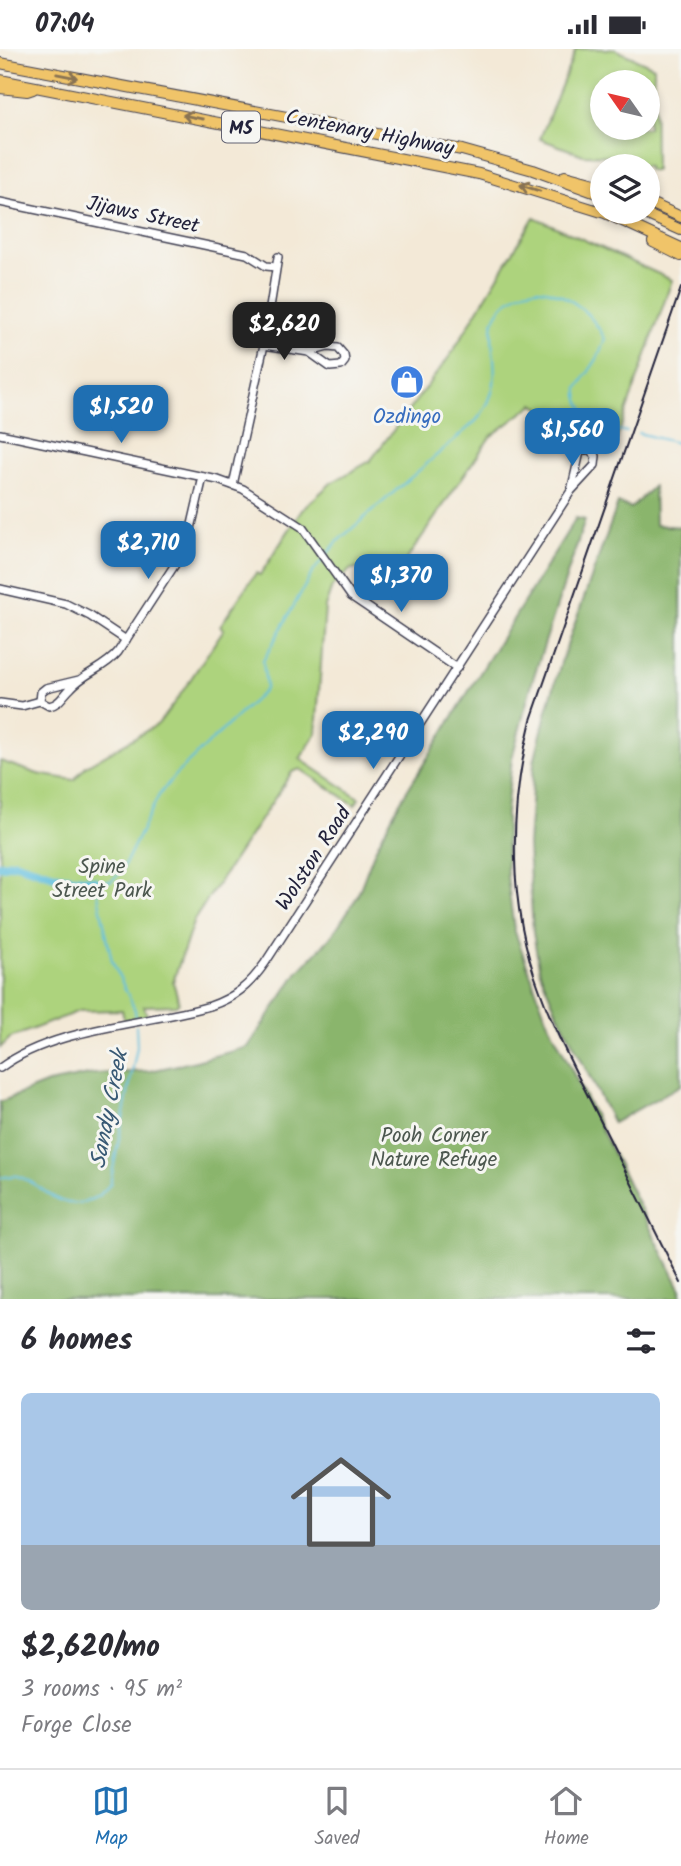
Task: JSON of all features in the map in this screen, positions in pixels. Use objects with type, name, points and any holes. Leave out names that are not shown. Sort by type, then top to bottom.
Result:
[{"type":"highway","name":"Centenary Highway","points":[[0,63],[432,144],[511,163],[590,190]]},
{"type":"highway","name":"Centenary Highway","points":[[0,80],[454,167],[519,185],[590,210]]},
{"type":"highway","points":[[0,88],[27,92],[37,87]]},
{"type":"highway","points":[[555,177],[568,176],[590,182]]},
{"type":"highway","points":[[660,207],[681,216]]},
{"type":"highway","points":[[660,221],[681,230]]},
{"type":"highway","points":[[613,224],[681,256]]},
{"type":"highway","name":"Centenary Highway","points":[[628,224],[681,248]]},
{"type":"street","name":"Jijaws Street","points":[[0,202],[247,254],[266,266],[276,267]]},
{"type":"street","points":[[233,485],[264,345],[278,257]]},
{"type":"street","points":[[264,345],[309,352]]},
{"type":"street","points":[[0,434],[233,485],[302,527],[333,573],[361,605],[457,668]]},
{"type":"street","name":"Wolston Road","points":[[0,1068],[47,1044],[218,1004],[236,995],[253,980],[571,491],[594,465],[596,456],[589,449],[580,452],[577,457],[571,491]]},
{"type":"street","points":[[0,703],[22,706],[40,701],[49,706],[55,705],[79,680],[113,658],[187,546],[204,477]]},
{"type":"street","points":[[0,589],[66,604],[90,615],[126,640]]},
{"type":"street","points":[[40,701],[41,692],[46,688],[79,680]]},
{"type":"green space","points":[[576,49],[614,49],[654,67],[654,70],[590,70],[590,140],[655,140],[655,154],[583,155],[540,139]]},
{"type":"green space","name":"Spine Street Park","points":[[534,217],[672,280],[614,447],[593,432],[581,436],[534,404],[490,437],[400,569],[351,569],[332,587],[325,607],[316,734],[300,759],[359,798],[355,805],[300,769],[292,772],[194,920],[173,982],[179,1002],[176,1005],[144,1006],[147,1016],[124,1020],[122,1010],[79,1011],[10,1038],[0,1048],[0,761],[38,774],[74,780],[86,766],[158,724],[224,629],[220,626],[256,573],[260,575],[302,510],[331,483],[370,461],[452,353]]},
{"type":"green space","points":[[654,486],[655,525],[681,527],[681,1085],[613,1123],[555,1008],[540,972],[533,933],[528,845],[534,762],[562,659],[618,503],[631,508]]},
{"type":"green space","name":"Pooh Corner Nature Refuge","points":[[576,518],[585,520],[533,679],[512,758],[506,813],[507,876],[514,929],[547,1020],[681,1290],[681,1299],[0,1299],[0,1102],[48,1083],[94,1074],[150,1071],[248,1047],[298,972],[331,937],[357,897],[375,850],[397,807]]},
{"type":"waterway","points":[[326,555],[340,539],[480,417],[486,408],[494,383],[492,335],[496,315],[503,305],[523,292],[541,289],[559,294],[582,309],[595,323],[605,339],[597,359],[578,388],[578,397],[581,405],[593,418],[627,432]]},
{"type":"waterway","points":[[638,433],[681,444]]},
{"type":"waterway","points":[[136,1020],[135,1010],[112,961],[95,881],[111,881],[121,872],[159,795],[175,775],[263,692],[266,687],[263,661],[312,573],[323,559]]},
{"type":"waterway","points":[[0,866],[15,863],[59,877],[95,881]]},
{"type":"waterway","name":"Sandy Creek","points":[[0,1178],[17,1176],[26,1179],[57,1199],[73,1203],[95,1197],[107,1188],[110,1184],[137,1047],[136,1026]]},
{"type":"railway","points":[[681,288],[531,720],[518,787],[515,822],[517,891],[522,925],[529,958],[546,1007],[681,1283]]},
{"type":"place","name":"Ozdingo","points":[[407,382]]}]
